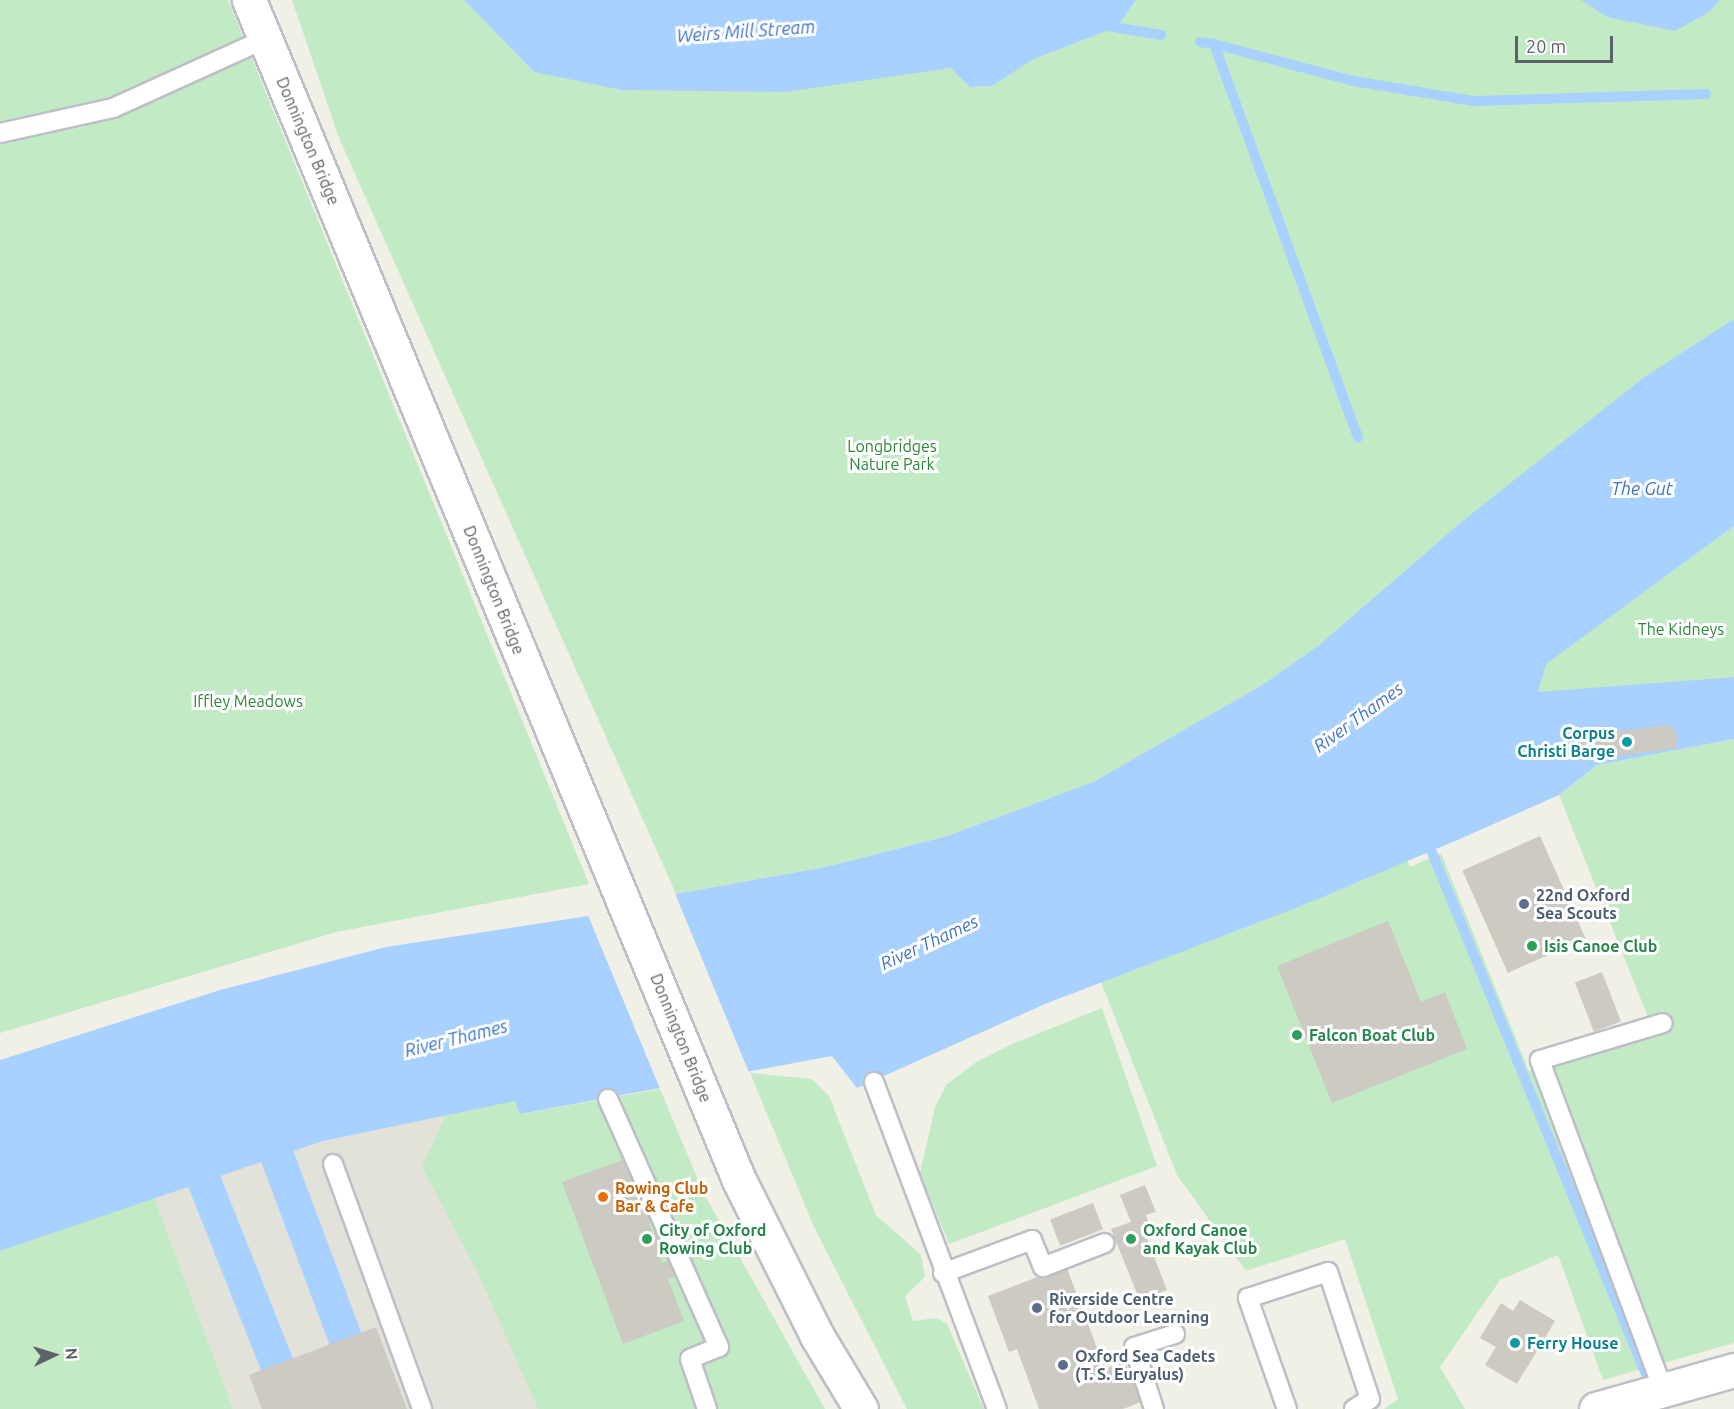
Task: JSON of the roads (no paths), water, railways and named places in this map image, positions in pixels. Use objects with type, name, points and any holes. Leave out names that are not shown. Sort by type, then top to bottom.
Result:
[{"type":"main road","name":"Donnington Bridge","points":[[249,0],[739,1180],[817,1336],[861,1409]]},
{"type":"main road","points":[[1596,1409],[1662,1387],[1734,1370]]},
{"type":"lane","points":[[0,133],[113,108],[265,39]]},
{"type":"lane","points":[[1662,1387],[1540,1060],[1663,1023]]},
{"type":"lane","points":[[874,1083],[943,1273],[998,1409]]},
{"type":"lane","points":[[608,1099],[719,1347],[690,1359],[707,1409]]},
{"type":"lane","points":[[333,1164],[422,1409]]},
{"type":"lane","points":[[943,1273],[1032,1240],[1043,1267],[1105,1243]]},
{"type":"lane","points":[[1287,1409],[1248,1298],[1328,1272],[1370,1399],[1354,1409]]},
{"type":"lane","points":[[1154,1409],[1134,1347],[1175,1334]]},
{"type":"water","name":"Weirs Mill Stream","points":[[464,0],[1136,0],[1117,27],[1034,59],[992,86],[970,87],[950,68],[786,92],[622,90],[534,72]]},
{"type":"water","points":[[1581,0],[1720,0],[1709,12],[1675,31],[1607,17]]},
{"type":"water","points":[[1734,319],[1734,526],[1546,664],[1538,692],[1734,677],[1734,739],[1597,765],[1559,795],[1462,838],[1299,907],[1045,1004],[857,1088],[832,1056],[520,1114],[515,1101],[323,1141],[0,1251],[0,1060],[220,990],[386,947],[588,916],[676,894],[825,867],[944,837],[1093,782],[1262,685],[1319,645],[1459,524],[1643,378]]},
{"type":"waterway","points":[[1102,25],[1161,35]]},
{"type":"waterway","points":[[1200,42],[1214,44],[1358,437]]},
{"type":"waterway","points":[[1214,44],[1353,81],[1474,101],[1706,94]]},
{"type":"waterway","points":[[1431,850],[1647,1377]]},
{"type":"waterway","points":[[261,1113],[345,1338]]},
{"type":"waterway","points":[[187,1138],[277,1364]]},
{"type":"place","name":"Corpus Christi Barge","points":[[1627,742]]},
{"type":"place","name":"22nd Oxford Sea Scouts","points":[[1524,904]]},
{"type":"place","name":"Isis Canoe Club","points":[[1532,946]]},
{"type":"place","name":"Falcon Boat Club","points":[[1297,1035]]},
{"type":"place","name":"Rowing Club Bar & Cafe","points":[[603,1197]]},
{"type":"place","name":"City of Oxford Rowing Club","points":[[647,1239]]},
{"type":"place","name":"Oxford Canoe and Kayak Club","points":[[1131,1239]]},
{"type":"place","name":"Riverside Centre for Outdoor Learning","points":[[1037,1308]]},
{"type":"place","name":"Ferry House","points":[[1515,1343]]},
{"type":"place","name":"Oxford Sea Cadets (T. S. Euryalus)","points":[[1063,1365]]},
{"type":"park label","name":"Longbridges Nature Park","points":[[892,455]]},
{"type":"park label","name":"The Kidneys","points":[[1681,629]]},
{"type":"park label","name":"Iffley Meadows","points":[[248,701]]},
{"type":"water label","name":"The Gut","points":[[1642,488]]},
{"type":"water label","name":"River Thames","points":[[1358,717]]},
{"type":"water label","name":"River Thames","points":[[929,942]]},
{"type":"water label","name":"River Thames","points":[[456,1038]]}]
